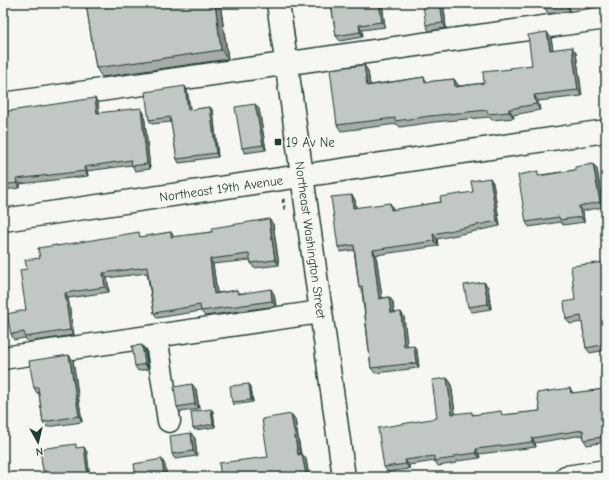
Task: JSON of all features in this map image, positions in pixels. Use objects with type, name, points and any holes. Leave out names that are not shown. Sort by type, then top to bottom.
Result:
[{"type":"street","name":"Northeast Washington Street","points":[[278,3],[344,477]]},
{"type":"street","points":[[3,104],[606,18]]},
{"type":"street","name":"Northeast 19th Avenue","points":[[3,220],[606,131]]},
{"type":"street","points":[[3,358],[320,312]]},
{"type":"street","points":[[156,336],[169,421]]},
{"type":"street","points":[[566,477],[606,471]]},
{"type":"building","points":[[86,3],[215,3],[221,50],[96,68]]},
{"type":"building","points":[[331,3],[379,3],[382,22],[359,25],[360,32],[336,36]]},
{"type":"building","points":[[440,3],[443,23],[426,25],[423,5]]},
{"type":"building","points":[[544,3],[566,3],[566,5],[545,8]]},
{"type":"building","points":[[547,32],[550,50],[572,47],[578,90],[534,95],[536,104],[509,109],[509,112],[488,114],[487,110],[395,121],[395,118],[337,125],[330,69],[364,65],[367,86],[424,77],[425,82],[454,79],[455,87],[484,83],[483,72],[532,65],[528,35]]},
{"type":"building","points":[[185,86],[188,110],[210,107],[216,153],[177,159],[170,117],[149,120],[145,92]]},
{"type":"building","points":[[95,98],[97,113],[141,108],[147,164],[132,166],[131,160],[84,167],[85,171],[16,179],[17,183],[3,185],[3,112]]},
{"type":"building","points":[[255,104],[263,145],[242,148],[235,107]]},
{"type":"building","points":[[593,164],[600,202],[579,206],[581,217],[560,220],[559,217],[526,222],[518,175],[538,171],[538,176],[575,170],[575,167]]},
{"type":"building","points":[[490,178],[497,221],[433,234],[434,241],[373,250],[379,299],[389,297],[391,313],[401,312],[404,347],[414,346],[416,363],[371,368],[362,286],[359,287],[354,245],[338,247],[331,197],[352,195],[353,208],[390,203],[391,210],[441,202],[440,197],[473,192],[471,181]]},
{"type":"building","points":[[269,219],[275,260],[251,263],[249,254],[210,259],[214,294],[237,290],[238,294],[271,289],[272,301],[201,311],[200,305],[154,313],[147,267],[103,273],[105,287],[65,293],[70,330],[25,337],[24,332],[11,334],[7,314],[26,310],[20,270],[27,269],[25,260],[40,258],[38,248],[139,232],[140,237],[171,232],[171,237],[212,232],[212,228]]},
{"type":"building","points":[[606,262],[606,344],[586,348],[581,316],[566,319],[564,302],[575,300],[571,266]]},
{"type":"building","points":[[484,282],[488,304],[468,307],[464,285]]},
{"type":"building","points":[[142,345],[145,364],[135,366],[132,346]]},
{"type":"building","points":[[69,355],[79,416],[43,422],[38,387],[34,388],[29,361]]},
{"type":"building","points":[[447,378],[452,414],[472,412],[472,415],[501,411],[502,415],[540,411],[537,393],[570,388],[571,393],[606,389],[606,430],[601,431],[602,437],[584,440],[583,430],[532,438],[532,442],[476,449],[476,453],[454,456],[454,458],[434,461],[434,456],[405,460],[406,464],[384,467],[378,428],[437,418],[432,380]]},
{"type":"building","points":[[192,384],[195,404],[177,407],[174,387]]},
{"type":"building","points":[[249,384],[251,400],[232,402],[230,386]]},
{"type":"building","points":[[211,409],[213,424],[193,428],[191,412]]},
{"type":"building","points":[[291,414],[298,455],[302,454],[306,475],[293,477],[221,477],[219,463],[268,457],[262,419]]},
{"type":"building","points":[[191,433],[193,451],[172,454],[170,436]]},
{"type":"building","points":[[76,444],[76,448],[84,447],[88,477],[46,477],[45,470],[43,471],[40,449]]},
{"type":"building","points":[[162,459],[164,477],[136,477],[134,464]]},
{"type":"place","name":"19 Av Ne","points":[[278,142]]}]
